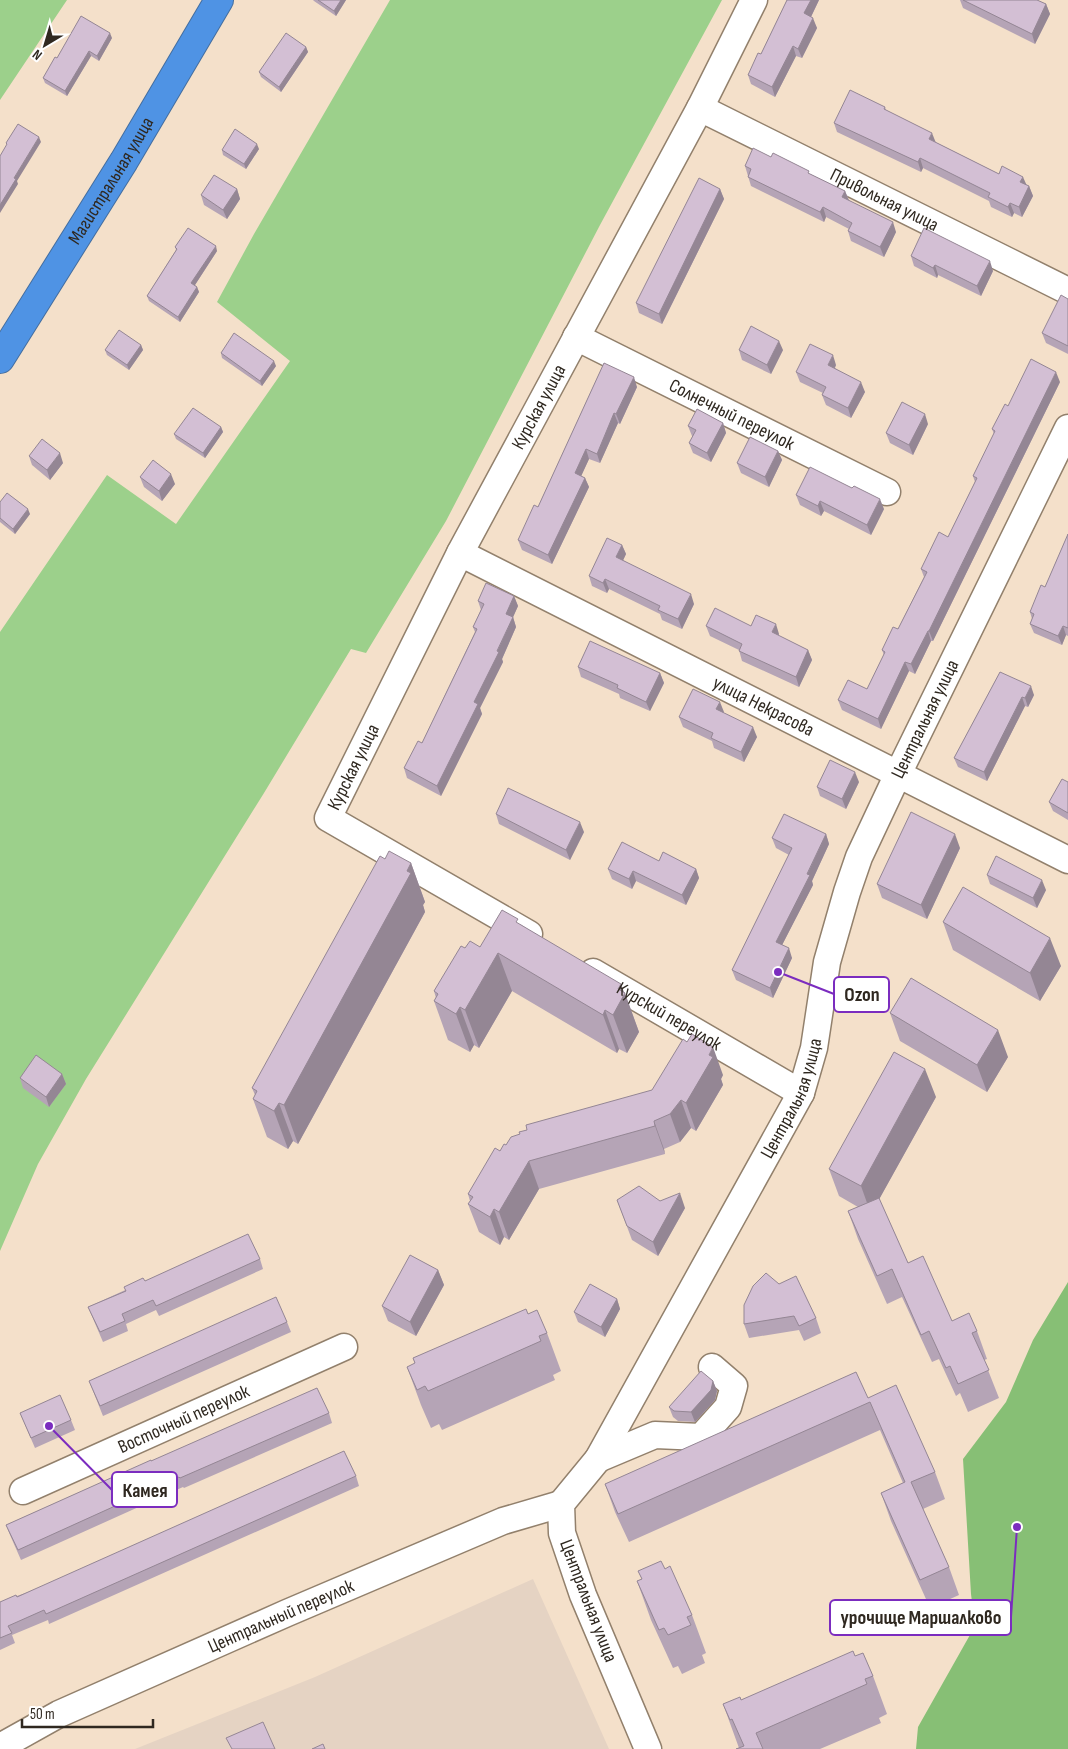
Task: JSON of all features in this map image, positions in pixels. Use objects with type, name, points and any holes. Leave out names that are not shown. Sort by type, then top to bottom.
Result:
[{"type":"highway","name":"Магистральная улица","points":[[0,327],[109,152],[199,0]]},
{"type":"highway","name":"Магистральная улица","points":[[0,359],[124,161],[218,0]]},
{"type":"street","name":"Курская улица","points":[[328,818],[460,553],[700,108],[754,0]]},
{"type":"street","name":"Привольная улица","points":[[700,108],[1068,291]]},
{"type":"street","name":"Солнечный переулок","points":[[576,338],[887,492]]},
{"type":"street","name":"Центральная улица","points":[[648,1749],[583,1594],[562,1533],[561,1504],[598,1459],[801,1093],[814,1048],[827,962],[859,857],[1068,428]]},
{"type":"street","name":"улица Некрасова","points":[[460,553],[1068,860]]},
{"type":"street","name":"Курский переулок","points":[[328,818],[801,1093]]},
{"type":"street","name":"Восточный переулок","points":[[23,1491],[344,1347]]},
{"type":"street","points":[[598,1459],[655,1435],[701,1437],[728,1407],[734,1386],[712,1367]]},
{"type":"street","name":"Центральный переулок","points":[[5,1742],[59,1714],[287,1613],[503,1521],[561,1504]]},
{"type":"shaded area","points":[[533,1579],[609,1749],[135,1749],[315,1677]]},
{"type":"green space","points":[[0,0],[67,0],[0,100]]},
{"type":"green space","points":[[390,0],[722,0],[600,225],[446,521],[366,653],[351,649],[86,1079],[38,1164],[0,1251],[0,632],[107,475],[176,524],[290,361],[217,302],[254,234]]},
{"type":"green space","points":[[1068,1282],[1068,1749],[916,1749],[918,1727],[975,1626],[971,1594],[963,1459],[1006,1402],[1033,1340]]},
{"type":"building","points":[[318,0],[341,0],[334,11]]},
{"type":"building","points":[[787,0],[811,0],[804,13],[813,18],[798,49],[793,46],[772,87],[748,75],[758,53],[761,54]]},
{"type":"building","points":[[963,0],[1037,0],[1046,4],[1032,34]]},
{"type":"building","points":[[81,16],[110,33],[97,56],[89,51],[65,91],[43,78]]},
{"type":"building","points":[[286,33],[306,47],[279,87],[259,72]]},
{"type":"building","points":[[850,90],[932,133],[929,139],[999,174],[1002,166],[1023,177],[1020,182],[1029,186],[1019,207],[1010,203],[1008,207],[988,197],[990,193],[920,158],[918,162],[834,123]]},
{"type":"building","points":[[18,124],[39,137],[0,205],[0,156]]},
{"type":"building","points":[[235,129],[257,144],[244,164],[222,150]]},
{"type":"building","points":[[753,148],[771,157],[773,153],[809,171],[808,173],[845,191],[842,197],[893,222],[880,247],[848,231],[852,223],[823,207],[820,212],[748,177],[751,169],[745,166]]},
{"type":"building","points":[[214,175],[237,189],[223,210],[201,195]]},
{"type":"building","points":[[699,178],[720,189],[659,314],[636,303]]},
{"type":"building","points":[[188,228],[216,246],[191,283],[197,287],[178,317],[147,296]]},
{"type":"building","points":[[924,228],[990,261],[977,286],[935,265],[933,268],[911,256]]},
{"type":"building","points":[[1061,295],[1068,299],[1068,346],[1042,333]]},
{"type":"building","points":[[751,326],[779,341],[767,365],[739,350]]},
{"type":"building","points":[[119,330],[141,345],[127,365],[105,350]]},
{"type":"building","points":[[234,333],[274,361],[260,381],[221,353]]},
{"type":"building","points":[[810,344],[833,355],[828,365],[861,382],[848,408],[822,395],[826,387],[796,372]]},
{"type":"building","points":[[1031,359],[1056,372],[911,664],[905,662],[878,719],[838,700],[848,680],[867,689],[885,652],[882,650],[893,627],[898,629],[927,572],[921,569],[939,532],[948,537],[977,478],[973,476],[995,431],[992,429],[1005,404],[1008,406]]},
{"type":"building","points":[[604,363],[634,377],[616,414],[614,413],[597,454],[586,449],[575,473],[585,478],[548,555],[518,540],[534,505],[538,507]]},
{"type":"building","points":[[902,402],[925,414],[909,445],[886,433]]},
{"type":"building","points":[[193,408],[221,427],[203,453],[174,434]]},
{"type":"building","points":[[697,409],[723,423],[707,453],[689,443],[696,430],[688,426]]},
{"type":"building","points":[[750,437],[778,451],[765,477],[737,463]]},
{"type":"building","points":[[42,439],[60,453],[47,470],[29,456]]},
{"type":"building","points":[[153,460],[171,474],[159,491],[140,477]]},
{"type":"building","points":[[810,467],[852,488],[854,486],[880,499],[867,525],[820,501],[818,506],[796,495]]},
{"type":"building","points":[[7,493],[28,509],[13,529],[0,518],[0,502]]},
{"type":"building","points":[[1068,534],[1068,628],[1063,626],[1058,636],[1030,624],[1034,614],[1030,612],[1041,585],[1045,587]]},
{"type":"building","points":[[607,538],[622,545],[616,557],[691,594],[678,619],[658,610],[660,606],[605,579],[603,583],[589,576]]},
{"type":"building","points":[[486,583],[514,596],[506,614],[513,617],[497,651],[499,652],[474,702],[478,704],[437,786],[404,768],[418,741],[422,743],[477,629],[473,627],[484,604],[478,601]]},
{"type":"building","points":[[715,608],[751,626],[756,615],[776,624],[772,632],[808,650],[796,677],[739,651],[742,644],[706,626]]},
{"type":"building","points":[[590,641],[660,673],[646,702],[617,688],[618,685],[578,667]]},
{"type":"building","points":[[1000,672],[1031,686],[1025,698],[1022,697],[984,772],[954,758]]},
{"type":"building","points":[[693,689],[720,702],[716,709],[753,727],[741,752],[711,738],[713,733],[679,717]]},
{"type":"building","points":[[830,760],[855,772],[842,799],[817,787]]},
{"type":"building","points":[[1062,779],[1068,782],[1068,813],[1049,802]]},
{"type":"building","points":[[508,788],[580,822],[566,850],[496,814]]},
{"type":"building","points":[[911,812],[955,834],[921,905],[877,884]]},
{"type":"building","points":[[784,814],[826,834],[807,874],[810,875],[776,942],[789,948],[770,988],[732,970],[792,848],[772,838]]},
{"type":"building","points":[[622,842],[659,861],[663,852],[696,869],[682,895],[633,871],[629,879],[608,869]]},
{"type":"building","points":[[389,851],[411,863],[407,871],[411,873],[284,1105],[279,1103],[274,1111],[253,1099],[257,1091],[252,1088],[380,856],[385,859]]},
{"type":"building","points":[[996,856],[1042,880],[1033,898],[987,875]]},
{"type":"building","points":[[963,887],[1050,938],[1030,973],[943,922]]},
{"type":"building","points":[[502,910],[518,919],[516,922],[621,984],[618,989],[625,993],[613,1015],[605,1010],[603,1015],[498,953],[465,1010],[460,1007],[456,1014],[434,1001],[438,994],[434,991],[461,946],[465,948],[470,941],[480,947]]},
{"type":"building","points":[[911,978],[998,1030],[977,1065],[890,1013]]},
{"type":"building","points":[[692,1034],[713,1047],[709,1055],[713,1057],[686,1103],[681,1100],[670,1114],[654,1121],[655,1126],[529,1161],[499,1212],[494,1209],[490,1217],[468,1204],[473,1197],[468,1194],[495,1148],[500,1151],[511,1137],[527,1130],[526,1125],[652,1090],[683,1039],[687,1042]]},
{"type":"building","points":[[894,1052],[925,1069],[861,1186],[829,1169]]},
{"type":"building","points":[[36,1055],[62,1074],[46,1097],[20,1078]]},
{"type":"building","points":[[639,1186],[660,1201],[680,1193],[653,1242],[627,1226],[617,1200]]},
{"type":"building","points":[[879,1198],[908,1263],[923,1256],[952,1321],[969,1313],[977,1331],[972,1333],[989,1370],[958,1384],[950,1366],[946,1368],[929,1331],[921,1335],[892,1269],[877,1276],[848,1211]]},
{"type":"building","points":[[248,1234],[260,1259],[156,1306],[153,1300],[122,1314],[125,1321],[100,1332],[88,1307],[126,1291],[124,1287],[143,1278],[145,1281]]},
{"type":"building","points":[[410,1255],[438,1270],[410,1322],[382,1306]]},
{"type":"building","points":[[766,1273],[779,1284],[796,1276],[816,1318],[799,1326],[794,1316],[744,1324],[744,1305],[753,1286]]},
{"type":"building","points":[[590,1284],[617,1299],[601,1327],[574,1312]]},
{"type":"building","points":[[276,1297],[287,1322],[100,1406],[89,1381]]},
{"type":"building","points":[[526,1309],[528,1314],[537,1310],[547,1333],[539,1336],[541,1341],[428,1391],[425,1386],[417,1390],[407,1367],[415,1363],[413,1358]]},
{"type":"building","points":[[701,1371],[713,1381],[711,1390],[691,1412],[674,1411],[669,1407]]},
{"type":"building","points":[[856,1372],[868,1398],[896,1385],[935,1472],[911,1482],[949,1567],[920,1580],[881,1493],[905,1482],[870,1402],[618,1514],[605,1484]]},
{"type":"building","points":[[317,1388],[329,1413],[179,1477],[18,1550],[6,1525]]},
{"type":"building","points":[[60,1395],[71,1420],[31,1438],[20,1413]]},
{"type":"building","points":[[344,1451],[356,1476],[46,1614],[44,1610],[8,1626],[12,1633],[0,1638],[0,1602],[16,1595],[17,1597]]},
{"type":"building","points":[[661,1561],[665,1569],[670,1566],[692,1615],[687,1617],[691,1625],[668,1635],[664,1628],[659,1630],[637,1581],[642,1579],[638,1571]]},
{"type":"building","points":[[853,1651],[855,1656],[863,1653],[873,1676],[865,1679],[867,1684],[756,1733],[763,1749],[736,1749],[744,1746],[723,1704],[740,1697],[741,1700]]},
{"type":"building","points":[[263,1722],[275,1749],[232,1749],[226,1738]]},
{"type":"building","points":[[323,1744],[325,1749],[312,1749]]},
{"type":"place","name":"Ozon","points":[[778,972]]},
{"type":"place","name":"Камея","points":[[49,1426]]},
{"type":"place","name":"урочище Маршалково","points":[[1017,1527]]}]
